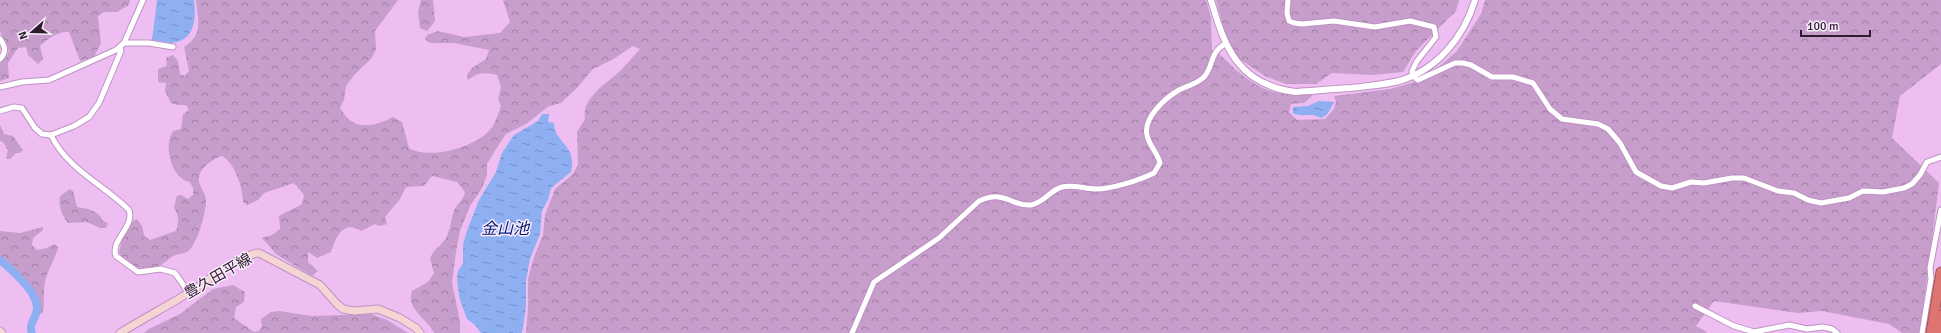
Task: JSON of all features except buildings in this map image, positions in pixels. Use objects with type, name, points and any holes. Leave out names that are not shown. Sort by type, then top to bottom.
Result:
[{"type":"highway","points":[[1931,333],[1941,272]]},
{"type":"highway","points":[[1938,333],[1941,315]]},
{"type":"main road","name":"豊久田平線","points":[[120,333],[189,293],[249,252],[264,255],[320,285],[343,309],[354,311],[378,309],[400,318],[416,328],[420,333]]},
{"type":"street","points":[[0,111],[14,107],[22,108],[38,132],[47,136],[74,126],[89,117],[107,85],[122,45],[143,0]]},
{"type":"street","points":[[1211,0],[1225,44],[1235,61],[1253,77],[1263,83],[1284,90],[1313,91],[1376,85],[1400,81],[1412,76],[1434,63],[1454,43],[1470,15],[1474,0]]},
{"type":"street","points":[[1288,0],[1287,13],[1289,21],[1294,24],[1334,21],[1375,27],[1410,21],[1434,27],[1436,37],[1417,61],[1412,71],[1412,76]]},
{"type":"street","points":[[0,39],[4,46],[4,52],[0,59]]},
{"type":"street","points":[[0,87],[22,82],[49,80],[122,45],[149,42],[173,47]]},
{"type":"street","points":[[852,333],[874,282],[939,238],[979,201],[986,198],[1000,197],[1030,205],[1037,203],[1060,187],[1104,188],[1154,173],[1160,163],[1158,155],[1147,138],[1147,124],[1151,117],[1171,95],[1205,76],[1212,56],[1225,44]]},
{"type":"street","points":[[1412,76],[1418,80],[1455,63],[1462,62],[1471,65],[1492,77],[1512,77],[1533,83],[1550,109],[1562,119],[1598,124],[1608,129],[1620,143],[1636,172],[1661,186],[1672,188],[1691,182],[1704,184],[1732,178],[1744,178],[1772,189],[1794,193],[1808,200],[1821,203],[1849,198],[1863,191],[1883,192],[1904,188],[1912,184],[1920,176],[1927,162],[1941,157]]},
{"type":"street","points":[[51,135],[59,150],[81,171],[129,210],[131,219],[115,249],[116,256],[138,272],[161,269],[175,273],[189,293]]},
{"type":"street","points":[[1922,333],[1931,279],[1930,268],[1941,210]]},
{"type":"street","points":[[1695,306],[1734,326],[1754,332],[1790,324],[1807,329],[1823,327],[1832,329],[1837,333]]},
{"type":"green space","points":[[0,0],[130,0],[129,5],[117,12],[104,12],[98,16],[101,43],[94,57],[80,61],[69,32],[57,34],[40,46],[43,59],[38,64],[28,55],[26,47],[18,48],[8,63],[9,78],[0,81],[0,63],[8,54],[9,50],[0,29]]},
{"type":"green space","points":[[196,0],[398,0],[375,31],[376,50],[371,59],[355,74],[346,86],[344,100],[340,108],[351,121],[357,124],[370,125],[393,117],[402,122],[409,148],[427,153],[462,147],[472,143],[489,131],[495,123],[501,106],[498,99],[501,87],[497,75],[493,74],[478,74],[468,80],[467,75],[472,68],[486,59],[489,50],[454,43],[430,43],[425,39],[427,35],[438,31],[464,37],[500,33],[510,22],[503,0],[1206,0],[1211,18],[1212,50],[1222,56],[1246,78],[1263,88],[1280,93],[1313,95],[1304,103],[1291,104],[1289,112],[1297,120],[1325,119],[1334,109],[1336,102],[1334,96],[1390,89],[1425,79],[1457,51],[1481,14],[1485,0],[1941,0],[1941,64],[1900,96],[1892,138],[1939,183],[1920,333],[1902,333],[1889,324],[1822,311],[1798,313],[1714,301],[1696,326],[1707,332],[1706,333],[526,333],[528,279],[534,257],[543,235],[545,215],[555,189],[573,174],[578,164],[577,132],[585,119],[587,103],[592,96],[623,68],[640,49],[633,46],[612,60],[593,69],[577,88],[561,103],[549,106],[526,124],[506,134],[487,164],[487,175],[482,188],[470,206],[460,231],[452,283],[460,321],[460,333],[434,333],[414,309],[411,298],[412,291],[428,282],[434,273],[430,258],[433,252],[446,238],[455,208],[465,192],[457,182],[432,176],[424,186],[406,187],[400,199],[385,217],[387,224],[380,226],[375,224],[361,231],[350,227],[341,232],[335,241],[331,252],[317,258],[308,252],[308,262],[318,271],[312,276],[276,254],[262,238],[272,235],[280,229],[279,216],[302,204],[304,195],[294,183],[264,193],[258,200],[247,205],[243,202],[240,183],[231,164],[222,156],[204,167],[200,174],[199,181],[206,198],[206,206],[203,220],[191,249],[187,252],[172,257],[160,266],[151,268],[134,266],[121,255],[119,252],[122,240],[134,220],[137,219],[142,226],[144,236],[150,240],[176,231],[178,219],[174,207],[177,196],[181,195],[188,199],[193,195],[193,188],[190,182],[183,180],[178,175],[171,161],[169,152],[170,137],[173,131],[181,129],[183,114],[189,110],[186,105],[171,103],[165,91],[166,83],[158,82],[158,69],[167,66],[166,58],[173,55],[178,61],[180,74],[185,76],[189,71],[184,47],[195,37],[197,32],[198,21]]},
{"type":"green space","points":[[421,0],[433,0],[435,21],[427,31],[420,28],[418,12]]},
{"type":"green space","points":[[1216,0],[1459,0],[1456,11],[1416,51],[1403,72],[1372,75],[1332,73],[1316,84],[1286,84],[1265,76],[1238,58],[1226,37]]},
{"type":"green space","points":[[0,125],[4,134],[13,136],[23,150],[20,153],[16,153],[10,159],[6,159],[8,150],[3,142],[0,141]]},
{"type":"green space","points":[[70,189],[73,191],[77,207],[89,209],[99,214],[103,221],[108,223],[106,228],[100,228],[87,222],[68,223],[61,211],[60,196]]},
{"type":"green space","points":[[43,227],[43,230],[33,238],[32,245],[37,250],[47,248],[54,244],[58,247],[45,282],[42,314],[40,313],[35,296],[26,281],[0,256],[0,231],[20,233]]},
{"type":"green space","points":[[233,285],[245,292],[244,302],[236,307],[234,318],[254,332],[259,331],[262,326],[261,319],[271,312],[279,311],[311,316],[371,314],[387,320],[408,333],[144,333],[149,329],[180,314],[213,289]]},
{"type":"water","points":[[157,0],[194,0],[195,19],[188,35],[183,39],[171,43],[152,40]]},
{"type":"water","points":[[1319,101],[1334,102],[1324,117],[1321,118],[1313,115],[1300,115],[1293,113],[1293,107],[1308,106]]},
{"type":"water","name":"金山池","points":[[542,114],[549,114],[548,122],[554,123],[557,135],[571,156],[571,172],[551,188],[548,200],[542,211],[540,234],[530,259],[526,281],[526,307],[522,333],[481,333],[475,325],[467,319],[460,300],[457,275],[463,264],[463,244],[479,200],[496,172],[502,153],[514,135],[538,121]]},
{"type":"waterway","points":[[0,260],[23,282],[33,296],[37,309],[31,327],[32,333]]}]
